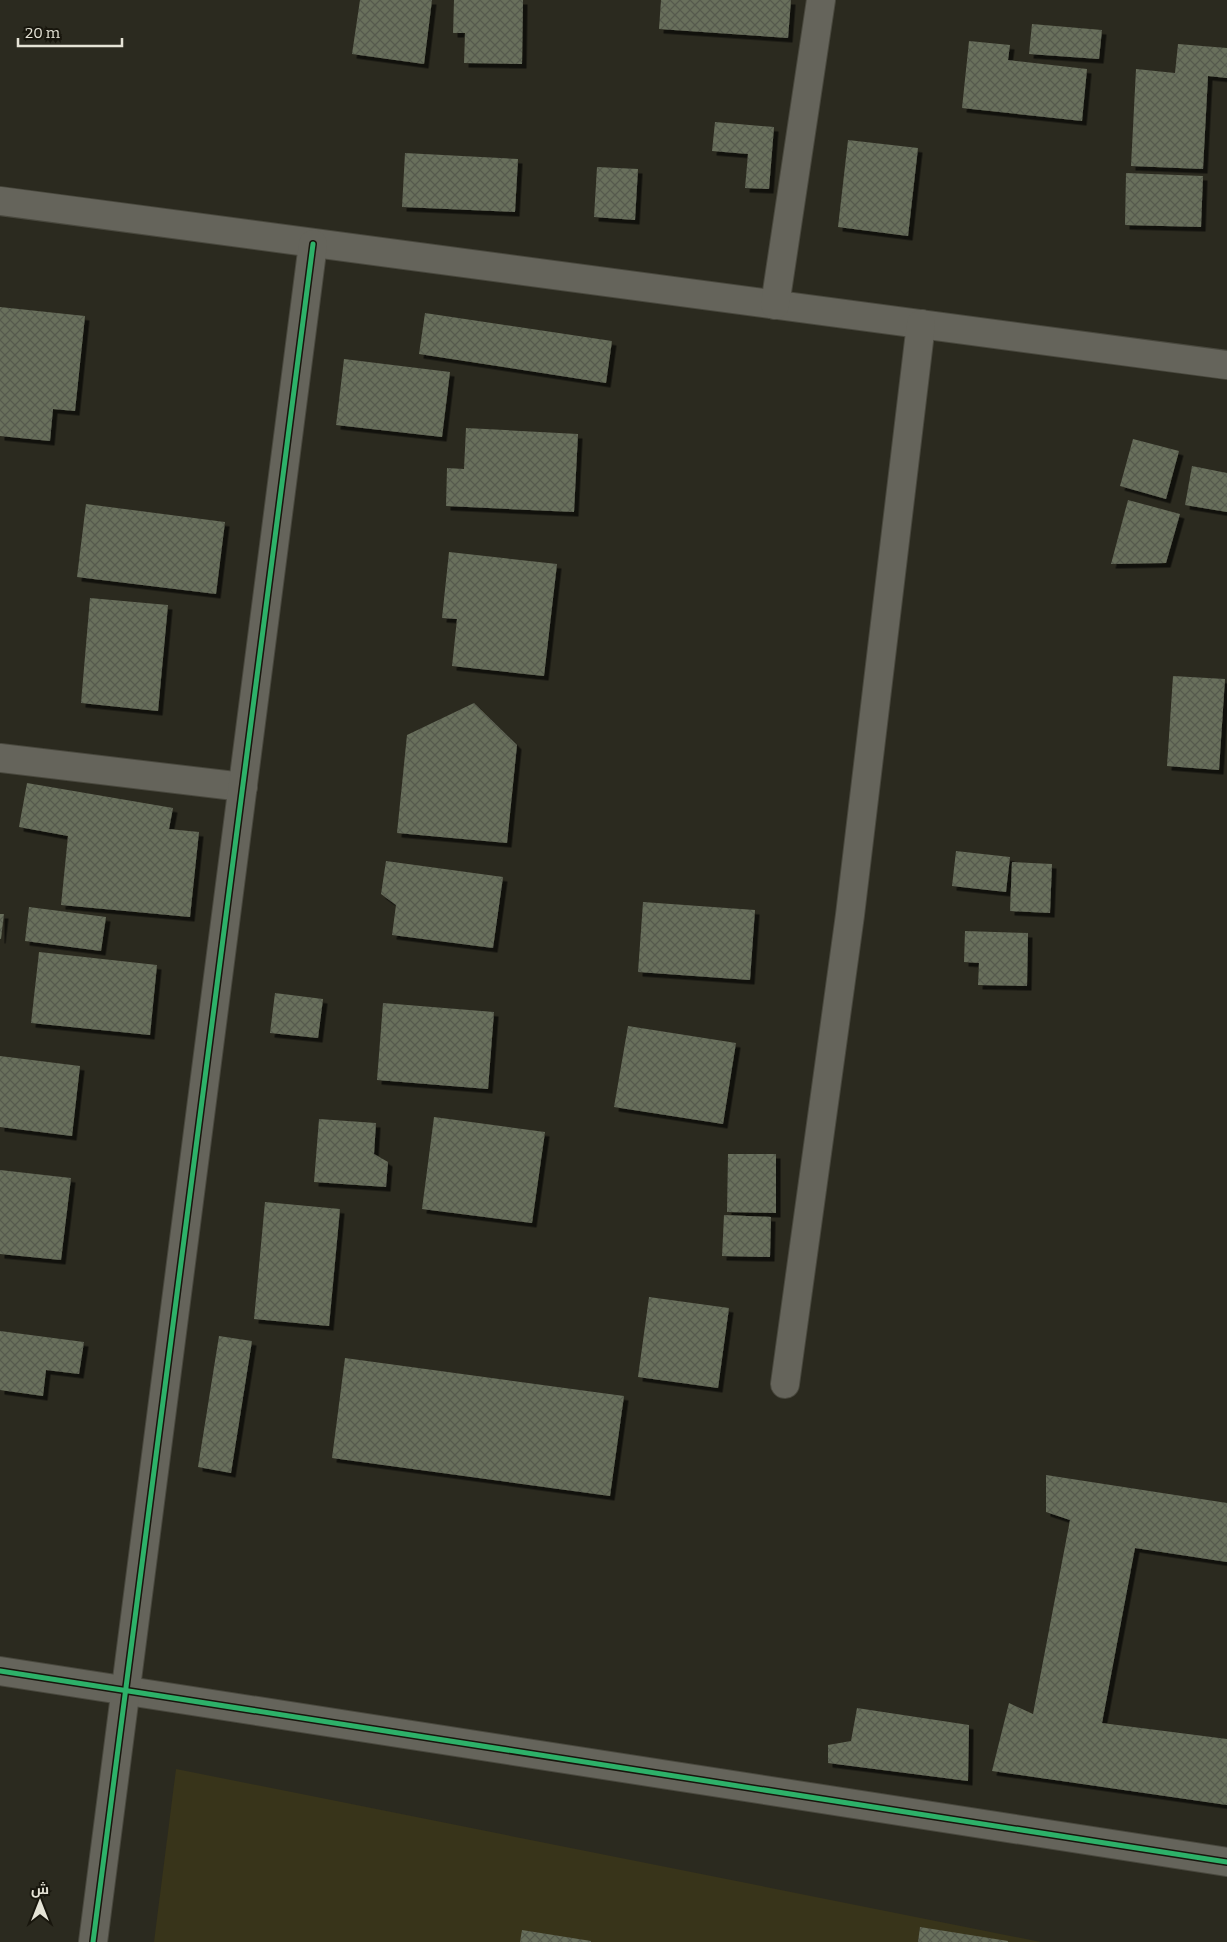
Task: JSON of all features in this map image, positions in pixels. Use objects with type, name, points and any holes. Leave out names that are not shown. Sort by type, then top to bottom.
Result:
[{"type":"street","points":[[774,305],[821,0]]},
{"type":"street","points":[[0,201],[1227,365]]},
{"type":"street","points":[[93,1942],[313,244]]},
{"type":"street","points":[[785,1384],[850,915],[921,324]]},
{"type":"street","points":[[0,758],[243,788]]},
{"type":"street","points":[[0,1671],[1227,1862]]},
{"type":"shaded area","points":[[176,1769],[1041,1942],[154,1942]]},
{"type":"building","points":[[360,0],[432,0],[424,64],[352,54]]},
{"type":"building","points":[[454,0],[523,0],[522,64],[464,63],[465,33],[453,33]]},
{"type":"building","points":[[661,0],[791,0],[788,38],[659,29]]},
{"type":"building","points":[[1032,24],[1102,30],[1099,59],[1029,54]]},
{"type":"building","points":[[969,41],[1010,45],[1008,60],[1087,69],[1082,121],[962,108]]},
{"type":"building","points":[[1178,44],[1227,48],[1227,78],[1208,76],[1203,169],[1131,166],[1136,69],[1175,73]]},
{"type":"building","points":[[715,122],[774,127],[769,189],[745,188],[748,154],[712,151]]},
{"type":"building","points":[[848,140],[918,148],[908,236],[838,227]]},
{"type":"building","points":[[405,153],[518,159],[515,212],[402,207]]},
{"type":"building","points":[[597,167],[638,169],[635,220],[594,217]]},
{"type":"building","points":[[1126,173],[1203,176],[1201,227],[1125,225]]},
{"type":"building","points":[[0,307],[85,316],[75,411],[53,409],[50,441],[0,436]]},
{"type":"building","points":[[425,313],[612,341],[606,383],[419,354]]},
{"type":"building","points":[[344,359],[450,372],[442,437],[336,425]]},
{"type":"building","points":[[466,428],[578,434],[574,512],[446,506],[447,468],[464,469]]},
{"type":"building","points":[[1133,439],[1179,451],[1166,499],[1120,486]]},
{"type":"building","points":[[1192,466],[1227,473],[1227,512],[1185,505]]},
{"type":"building","points":[[1128,500],[1180,514],[1166,563],[1111,564]]},
{"type":"building","points":[[86,504],[225,522],[216,594],[77,577]]},
{"type":"building","points":[[449,552],[557,564],[544,676],[452,666],[457,619],[442,618]]},
{"type":"building","points":[[90,598],[168,605],[158,711],[81,703]]},
{"type":"building","points":[[1173,676],[1225,679],[1219,770],[1167,766]]},
{"type":"building","points":[[474,703],[517,745],[507,843],[397,833],[407,735]]},
{"type":"building","points":[[27,783],[173,808],[169,829],[199,832],[190,917],[61,905],[68,836],[19,827]]},
{"type":"building","points":[[956,851],[1010,857],[1006,892],[952,886]]},
{"type":"building","points":[[386,861],[503,877],[493,948],[392,935],[396,905],[381,894]]},
{"type":"building","points":[[1012,862],[1052,864],[1050,913],[1010,911]]},
{"type":"building","points":[[643,902],[755,910],[750,980],[638,972]]},
{"type":"building","points":[[29,907],[106,917],[101,951],[25,941]]},
{"type":"building","points":[[0,914],[4,914],[1,939],[0,939]]},
{"type":"building","points":[[965,931],[1028,933],[1027,986],[978,985],[979,963],[964,962]]},
{"type":"building","points":[[39,952],[157,965],[150,1035],[31,1023]]},
{"type":"building","points":[[275,993],[323,999],[318,1038],[270,1033]]},
{"type":"building","points":[[383,1003],[494,1012],[488,1089],[377,1080]]},
{"type":"building","points":[[628,1026],[736,1043],[723,1124],[614,1107]]},
{"type":"building","points":[[0,1056],[80,1066],[72,1136],[0,1127]]},
{"type":"building","points":[[434,1117],[545,1132],[532,1223],[422,1209]]},
{"type":"building","points":[[319,1119],[376,1123],[374,1154],[388,1162],[386,1187],[314,1182]]},
{"type":"building","points":[[728,1154],[776,1154],[776,1213],[727,1212]]},
{"type":"building","points":[[0,1170],[71,1178],[61,1260],[0,1254]]},
{"type":"building","points":[[265,1202],[340,1209],[329,1326],[254,1319]]},
{"type":"building","points":[[724,1215],[771,1217],[770,1257],[722,1256]]},
{"type":"building","points":[[649,1297],[729,1308],[718,1388],[638,1377]]},
{"type":"building","points":[[0,1331],[84,1342],[79,1374],[46,1370],[43,1396],[0,1390]]},
{"type":"building","points":[[219,1336],[252,1341],[231,1473],[198,1467]]},
{"type":"building","points":[[345,1358],[624,1396],[610,1496],[332,1458]]},
{"type":"building","points":[[1046,1475],[1227,1503],[1227,1562],[1135,1548],[1102,1723],[1227,1739],[1227,1805],[992,1771],[1009,1703],[1033,1714],[1070,1520],[1046,1512]]},
{"type":"building","points":[[857,1708],[969,1725],[968,1781],[828,1763],[828,1745],[851,1741]]},
{"type":"building","points":[[920,1927],[1008,1941],[1008,1942],[918,1942]]},
{"type":"building","points":[[522,1930],[591,1941],[591,1942],[520,1942]]},
{"type":"cycle path","points":[[93,1942],[313,244]]},
{"type":"cycle path","points":[[0,1671],[1227,1862]]}]
